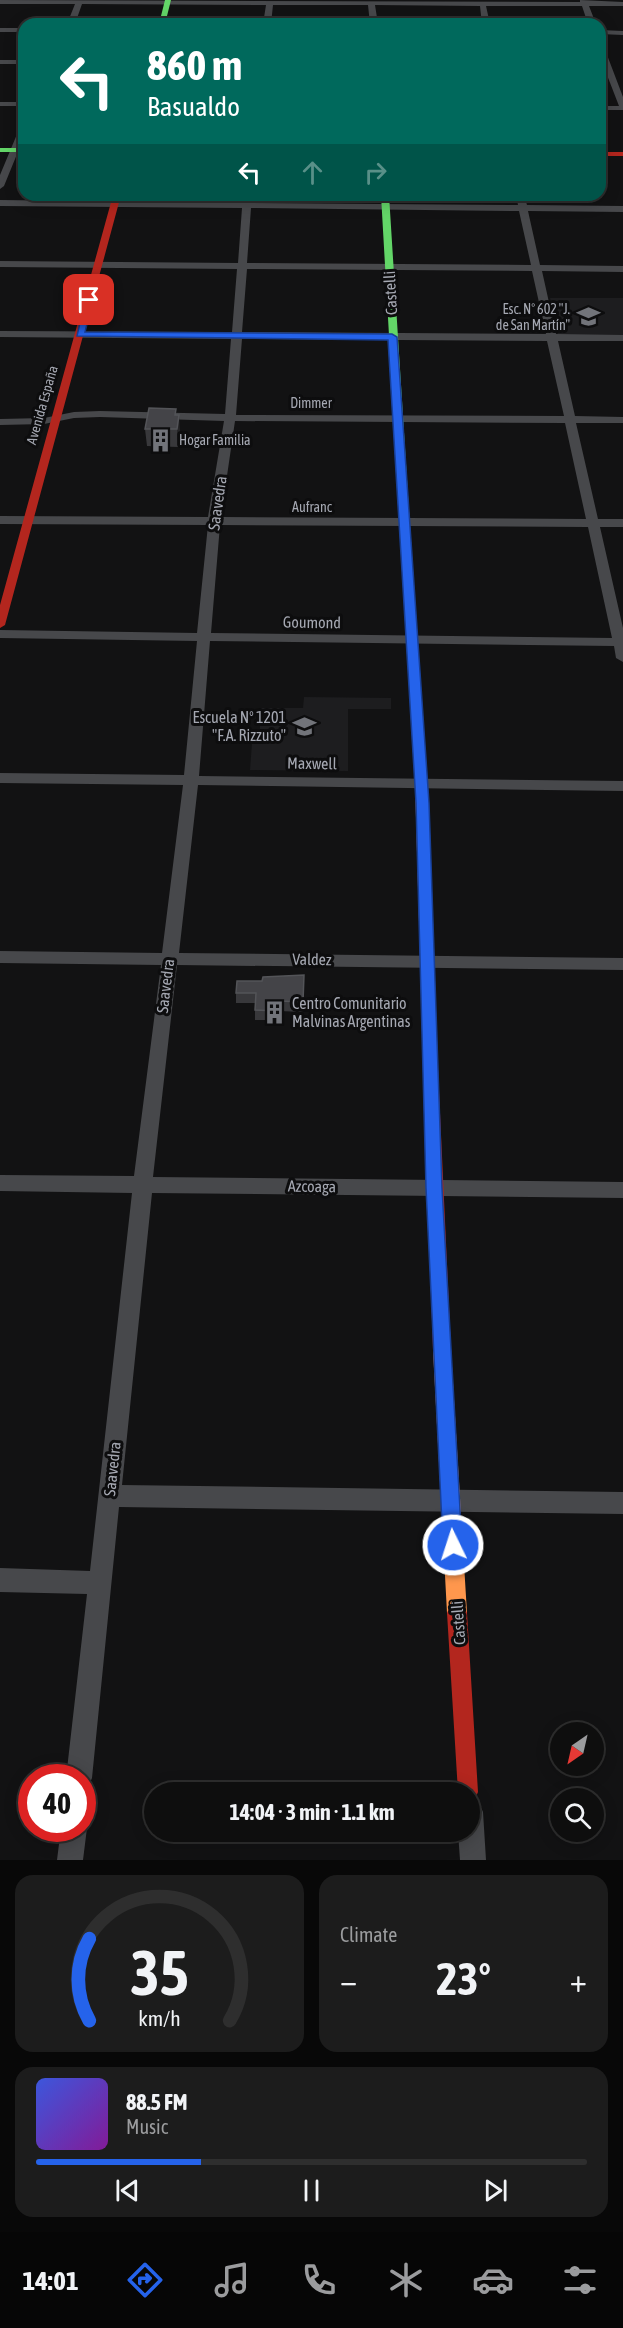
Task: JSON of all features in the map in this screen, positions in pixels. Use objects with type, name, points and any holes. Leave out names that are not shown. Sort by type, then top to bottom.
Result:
[{"type":"street","points":[[72,18],[75,1]]},
{"type":"street","points":[[164,18],[168,1]]},
{"type":"street","points":[[268,18],[270,1]]},
{"type":"street","points":[[0,2],[584,2],[623,4]]},
{"type":"street","points":[[371,2],[373,18]]},
{"type":"street","points":[[482,2],[485,18]]},
{"type":"street","points":[[584,2],[590,18]]},
{"type":"street","points":[[0,30],[18,30]]},
{"type":"street","points":[[606,32],[623,33]]},
{"type":"street","points":[[0,62],[18,62]]},
{"type":"street","points":[[606,108],[623,107],[607,66]]},
{"type":"street","points":[[0,104],[18,104]]},
{"type":"street","points":[[0,150],[18,150]]},
{"type":"street","points":[[0,186],[18,152]]},
{"type":"street","points":[[606,154],[623,154]]},
{"type":"street","points":[[0,203],[77,201]]},
{"type":"street","name":"Avenida España","points":[[0,625],[116,201]]},
{"type":"street","name":"Saavedra","points":[[81,1764],[143,1185],[191,780],[214,521],[230,418],[247,201]]},
{"type":"street","points":[[385,201],[456,207],[623,209]]},
{"type":"street","name":"Castelli","points":[[385,201],[421,783],[434,1188],[467,1782]]},
{"type":"street","points":[[455,201],[456,207]]},
{"type":"street","points":[[521,201],[623,658]]},
{"type":"street","points":[[0,264],[623,268]]},
{"type":"street","points":[[0,334],[623,338]]},
{"type":"street","name":"Dimmer","points":[[0,422],[35,422],[100,414],[230,418],[623,420]]},
{"type":"street","name":"Aufranc","points":[[0,520],[623,523]]},
{"type":"street","name":"Goumond","points":[[0,634],[621,642]]},
{"type":"street","name":"Maxwell","points":[[0,778],[623,786]]},
{"type":"street","name":"Valdez","points":[[0,957],[169,957],[623,964]]},
{"type":"street","name":"Azcoaga","points":[[0,1183],[623,1190]]},
{"type":"street","points":[[110,1496],[623,1503]]},
{"type":"street","points":[[0,1580],[100,1583]]},
{"type":"street","points":[[70,1860],[72,1842]]},
{"type":"street","points":[[471,1842],[472,1860]]},
{"type":"shaded area","name":"Esc. N° 602 \"J. de San Martín\"","points":[[550,298],[623,298],[623,335],[558,335]]},
{"type":"shaded area","name":"Escuela N° 1201 \"F.A. Rizzuto\"","points":[[304,697],[391,698],[391,709],[348,709],[348,771],[250,770],[252,743],[259,743],[261,708],[303,708]]},
{"type":"building","points":[[149,408],[176,409],[175,415],[179,415],[177,429],[145,429]]},
{"type":"building","points":[[304,975],[303,1002],[279,1001],[279,1011],[255,1010],[256,993],[236,993],[237,981],[262,981],[263,977]]},
{"type":"traffic: fast","points":[[164,18],[168,0]]},
{"type":"traffic: fast","points":[[0,150],[18,150]]},
{"type":"traffic: fast","points":[[385,201],[404,511]]},
{"type":"traffic: slow","points":[[404,511],[421,783],[429,1026]]},
{"type":"traffic: slow","points":[[442,1350],[457,1613]]},
{"type":"traffic: jam","points":[[606,154],[623,154]]},
{"type":"traffic: jam","points":[[0,625],[115,201]]},
{"type":"traffic: jam","points":[[429,1026],[442,1350]]},
{"type":"traffic: jam","points":[[457,1613],[467,1782]]},
{"type":"place","name":"Esc. N° 602 \"J. de San Martín\"","points":[[588,317]]},
{"type":"place","name":"Hogar Familia","points":[[161,440]]},
{"type":"place","name":"Escuela N° 1201 \"F.A. Rizzuto\"","points":[[304,726]]},
{"type":"place","name":"Centro Comunitario Malvinas Argentinas","points":[[274,1012]]},
{"type":"route","points":[[89,300],[80,335],[392,337],[422,803],[434,1188],[453,1545]]}]
